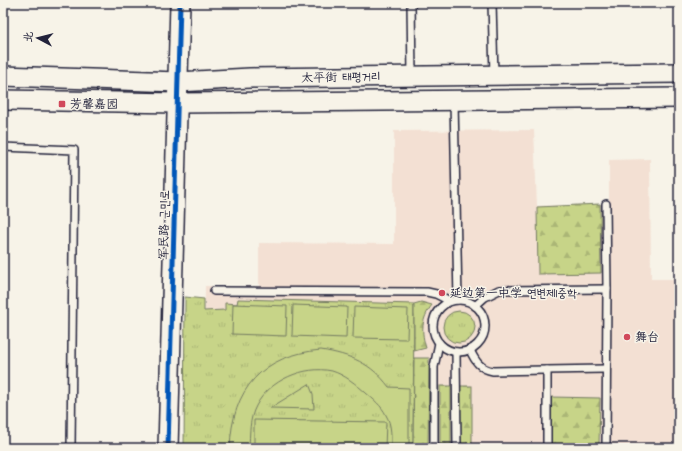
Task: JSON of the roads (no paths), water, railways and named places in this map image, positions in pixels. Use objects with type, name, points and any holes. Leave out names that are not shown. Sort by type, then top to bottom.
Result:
[{"type":"main road","name":"军民路 군민로","points":[[168,448],[180,3]]},
{"type":"main road","name":"太平街 태평거리","points":[[3,76],[178,82],[250,78],[679,73]]},
{"type":"main road","name":"太平街 태평거리","points":[[3,100],[177,104],[454,102],[679,98]]},
{"type":"lane","points":[[411,3],[412,76]]},
{"type":"lane","points":[[492,3],[494,75]]},
{"type":"lane","points":[[454,102],[458,300]]},
{"type":"lane","points":[[3,147],[74,150],[72,448]]},
{"type":"lane","points":[[606,204],[608,289],[605,369],[606,448]]},
{"type":"lane","points":[[475,306],[485,297],[499,290],[608,289]]},
{"type":"lane","points":[[214,291],[427,292],[436,294],[450,301]]},
{"type":"lane","points":[[458,300],[467,301],[481,312],[484,320],[484,329],[482,338],[477,345],[470,350],[456,352],[445,349],[439,343],[434,336],[432,328],[437,312],[450,301],[458,300]]},
{"type":"lane","points":[[434,448],[434,367],[439,343]]},
{"type":"lane","points":[[470,350],[479,365],[486,370],[605,369]]},
{"type":"lane","points":[[456,352],[457,448]]},
{"type":"lane","points":[[547,370],[547,448]]},
{"type":"place","name":"芳馨嘉园","points":[[62,104]]},
{"type":"place","name":"延边第一中学 연변제1중학","points":[[442,293]]},
{"type":"place","name":"舞台","points":[[627,337]]}]
